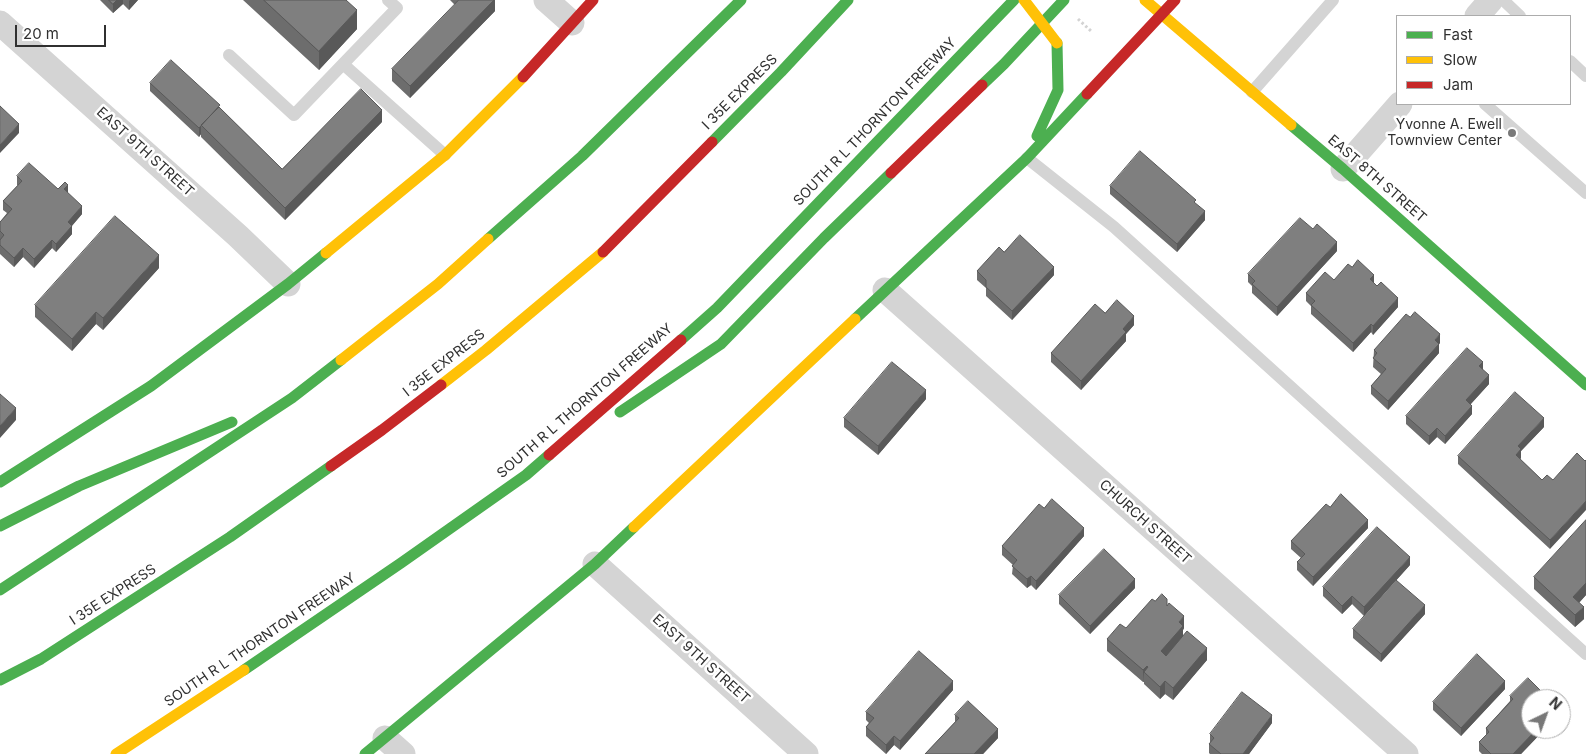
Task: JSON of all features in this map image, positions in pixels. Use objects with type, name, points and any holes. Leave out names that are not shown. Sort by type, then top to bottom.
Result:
[{"type":"main road","points":[[0,482],[151,386],[288,284],[444,155],[507,94],[592,0]]},
{"type":"main road","points":[[0,590],[292,398],[438,284],[582,156],[741,0]]},
{"type":"main road","name":"I 35E EXPRESS","points":[[0,680],[41,659],[230,537],[382,430],[486,350],[598,257],[781,72],[848,0]]},
{"type":"main road","name":"SOUTH R L THORNTON FREEWAY","points":[[116,754],[297,634],[526,475],[716,308],[1014,0]]},
{"type":"main road","points":[[1024,0],[1057,44],[1058,90],[1027,158]]},
{"type":"main road","points":[[526,475],[721,344],[824,238],[1004,64],[1064,0]]},
{"type":"main road","name":"EAST 8TH STREET","points":[[1144,0],[1343,169],[1586,385]]},
{"type":"main road","points":[[365,754],[394,746],[595,564],[1027,158],[1175,0]]},
{"type":"main road","points":[[0,526],[79,486],[292,398]]},
{"type":"street","points":[[546,0],[572,23]]},
{"type":"street","points":[[1478,15],[1491,0]]},
{"type":"street","name":"EAST 9TH STREET","points":[[0,23],[238,236],[288,284]]},
{"type":"street","points":[[1343,169],[1399,105]]},
{"type":"street","name":"CHURCH STREET","points":[[885,290],[1406,754]]},
{"type":"street","name":"EAST 9TH STREET","points":[[595,564],[806,754]]},
{"type":"lane","points":[[229,55],[294,115],[397,8],[388,0]]},
{"type":"lane","points":[[1252,92],[1333,0]]},
{"type":"lane","points":[[1502,0],[1519,15]]},
{"type":"lane","points":[[1571,62],[1586,76]]},
{"type":"lane","points":[[343,64],[444,155]]},
{"type":"lane","points":[[1486,105],[1586,194]]},
{"type":"lane","points":[[1027,158],[1114,227],[1586,654]]},
{"type":"building","points":[[109,0],[117,0],[113,4]]},
{"type":"building","points":[[264,0],[346,0],[357,10],[319,51]]},
{"type":"building","points":[[459,0],[494,0],[410,86],[392,69]]},
{"type":"building","points":[[171,60],[220,105],[199,128],[150,83]]},
{"type":"building","points":[[361,89],[382,110],[285,208],[201,125],[219,107],[282,169]]},
{"type":"building","points":[[0,106],[19,124],[0,145]]},
{"type":"building","points":[[1140,151],[1196,200],[1194,202],[1205,211],[1177,244],[1110,186]]},
{"type":"building","points":[[29,163],[58,189],[65,182],[68,185],[64,189],[82,206],[68,222],[72,226],[56,244],[52,240],[34,259],[23,248],[14,258],[0,245],[0,240],[4,235],[0,231],[0,222],[12,209],[3,201],[22,181],[17,176]]},
{"type":"building","points":[[115,216],[159,255],[103,318],[96,312],[72,339],[35,305]]},
{"type":"building","points":[[1300,218],[1313,229],[1317,224],[1337,242],[1277,307],[1252,284],[1255,281],[1248,274]]},
{"type":"building","points":[[1020,235],[1054,267],[1012,311],[986,287],[986,280],[977,271],[999,247],[1004,252]]},
{"type":"building","points":[[1358,260],[1374,275],[1370,279],[1377,286],[1381,282],[1398,298],[1373,326],[1371,324],[1353,343],[1311,305],[1315,301],[1306,293],[1325,272],[1334,280],[1348,264],[1352,267]]},
{"type":"building","points":[[1117,300],[1134,316],[1123,329],[1126,332],[1081,381],[1051,353],[1095,304],[1105,313]]},
{"type":"building","points":[[1415,312],[1440,334],[1435,340],[1439,344],[1388,401],[1371,386],[1386,369],[1373,358],[1377,353],[1374,350],[1406,314],[1410,317]]},
{"type":"building","points":[[1467,348],[1483,362],[1479,366],[1489,375],[1466,400],[1472,406],[1445,436],[1437,428],[1429,436],[1406,416]]},
{"type":"building","points":[[892,362],[926,390],[878,446],[844,418]]},
{"type":"building","points":[[1515,392],[1544,418],[1518,446],[1521,449],[1516,455],[1542,480],[1547,475],[1553,480],[1577,453],[1586,460],[1586,501],[1550,540],[1458,456]]},
{"type":"building","points":[[0,394],[16,408],[0,426]]},
{"type":"building","points":[[1341,494],[1368,520],[1313,577],[1297,562],[1305,554],[1291,541],[1326,504],[1330,507]]},
{"type":"building","points":[[1052,499],[1084,528],[1036,581],[1031,576],[1027,579],[1012,566],[1017,560],[1002,546],[1039,504],[1044,508]]},
{"type":"building","points":[[1586,520],[1586,583],[1573,597],[1584,607],[1575,615],[1534,577]]},
{"type":"building","points":[[1377,527],[1410,557],[1364,607],[1352,596],[1342,606],[1323,587]]},
{"type":"building","points":[[1104,549],[1135,579],[1090,626],[1059,595]]},
{"type":"building","points":[[1396,580],[1425,605],[1381,654],[1353,629]]},
{"type":"building","points":[[1162,594],[1167,599],[1167,606],[1169,603],[1184,616],[1179,622],[1183,626],[1161,651],[1166,656],[1187,631],[1207,648],[1173,688],[1165,681],[1160,687],[1144,672],[1147,666],[1143,670],[1107,639],[1120,624],[1126,628],[1152,599],[1155,601]]},
{"type":"building","points":[[919,651],[953,681],[900,741],[894,736],[886,745],[866,727],[874,718],[866,712]]},
{"type":"building","points":[[1477,654],[1505,681],[1461,728],[1433,702]]},
{"type":"building","points":[[1528,678],[1539,689],[1521,689],[1521,739],[1527,739],[1513,754],[1491,754],[1479,742],[1489,732],[1486,728],[1513,699],[1510,696]]},
{"type":"building","points":[[1242,692],[1272,715],[1243,754],[1221,754],[1209,744],[1214,738],[1210,734]]},
{"type":"building","points":[[968,701],[998,729],[974,754],[925,754],[959,718],[955,715]]},
{"type":"traffic: fast","points":[[488,239],[582,156],[741,0]]},
{"type":"traffic: fast","points":[[712,142],[848,0]]},
{"type":"traffic: fast","points":[[681,340],[717,308],[1014,0]]},
{"type":"traffic: fast","points":[[982,85],[1064,0]]},
{"type":"traffic: fast","points":[[1037,136],[1058,90],[1057,43]]},
{"type":"traffic: fast","points":[[855,319],[1027,158],[1087,94]]},
{"type":"traffic: fast","points":[[1291,125],[1586,385]]},
{"type":"traffic: fast","points":[[620,412],[721,344],[824,238],[891,173]]},
{"type":"traffic: fast","points":[[0,482],[151,386],[288,284],[326,253]]},
{"type":"traffic: fast","points":[[0,590],[292,398],[341,360]]},
{"type":"traffic: fast","points":[[0,526],[79,486],[232,422]]},
{"type":"traffic: fast","points":[[244,670],[526,475],[549,455]]},
{"type":"traffic: fast","points":[[0,680],[41,659],[230,537],[331,466]]},
{"type":"traffic: fast","points":[[365,754],[595,564],[634,527]]},
{"type":"traffic: slow","points":[[1024,0],[1057,43]]},
{"type":"traffic: slow","points":[[1145,0],[1291,125]]},
{"type":"traffic: slow","points":[[326,253],[445,155],[523,77]]},
{"type":"traffic: slow","points":[[341,360],[438,284],[488,239]]},
{"type":"traffic: slow","points":[[441,385],[486,350],[603,252]]},
{"type":"traffic: slow","points":[[634,527],[855,319]]},
{"type":"traffic: slow","points":[[116,754],[244,670]]},
{"type":"traffic: jam","points":[[523,77],[593,0]]},
{"type":"traffic: jam","points":[[1087,94],[1175,0]]},
{"type":"traffic: jam","points":[[891,173],[982,85]]},
{"type":"traffic: jam","points":[[603,252],[712,142]]},
{"type":"traffic: jam","points":[[549,455],[681,340]]},
{"type":"traffic: jam","points":[[331,466],[441,385]]},
{"type":"place","name":"Yvonne A. Ewell Townview Center","points":[[1512,133]]}]
